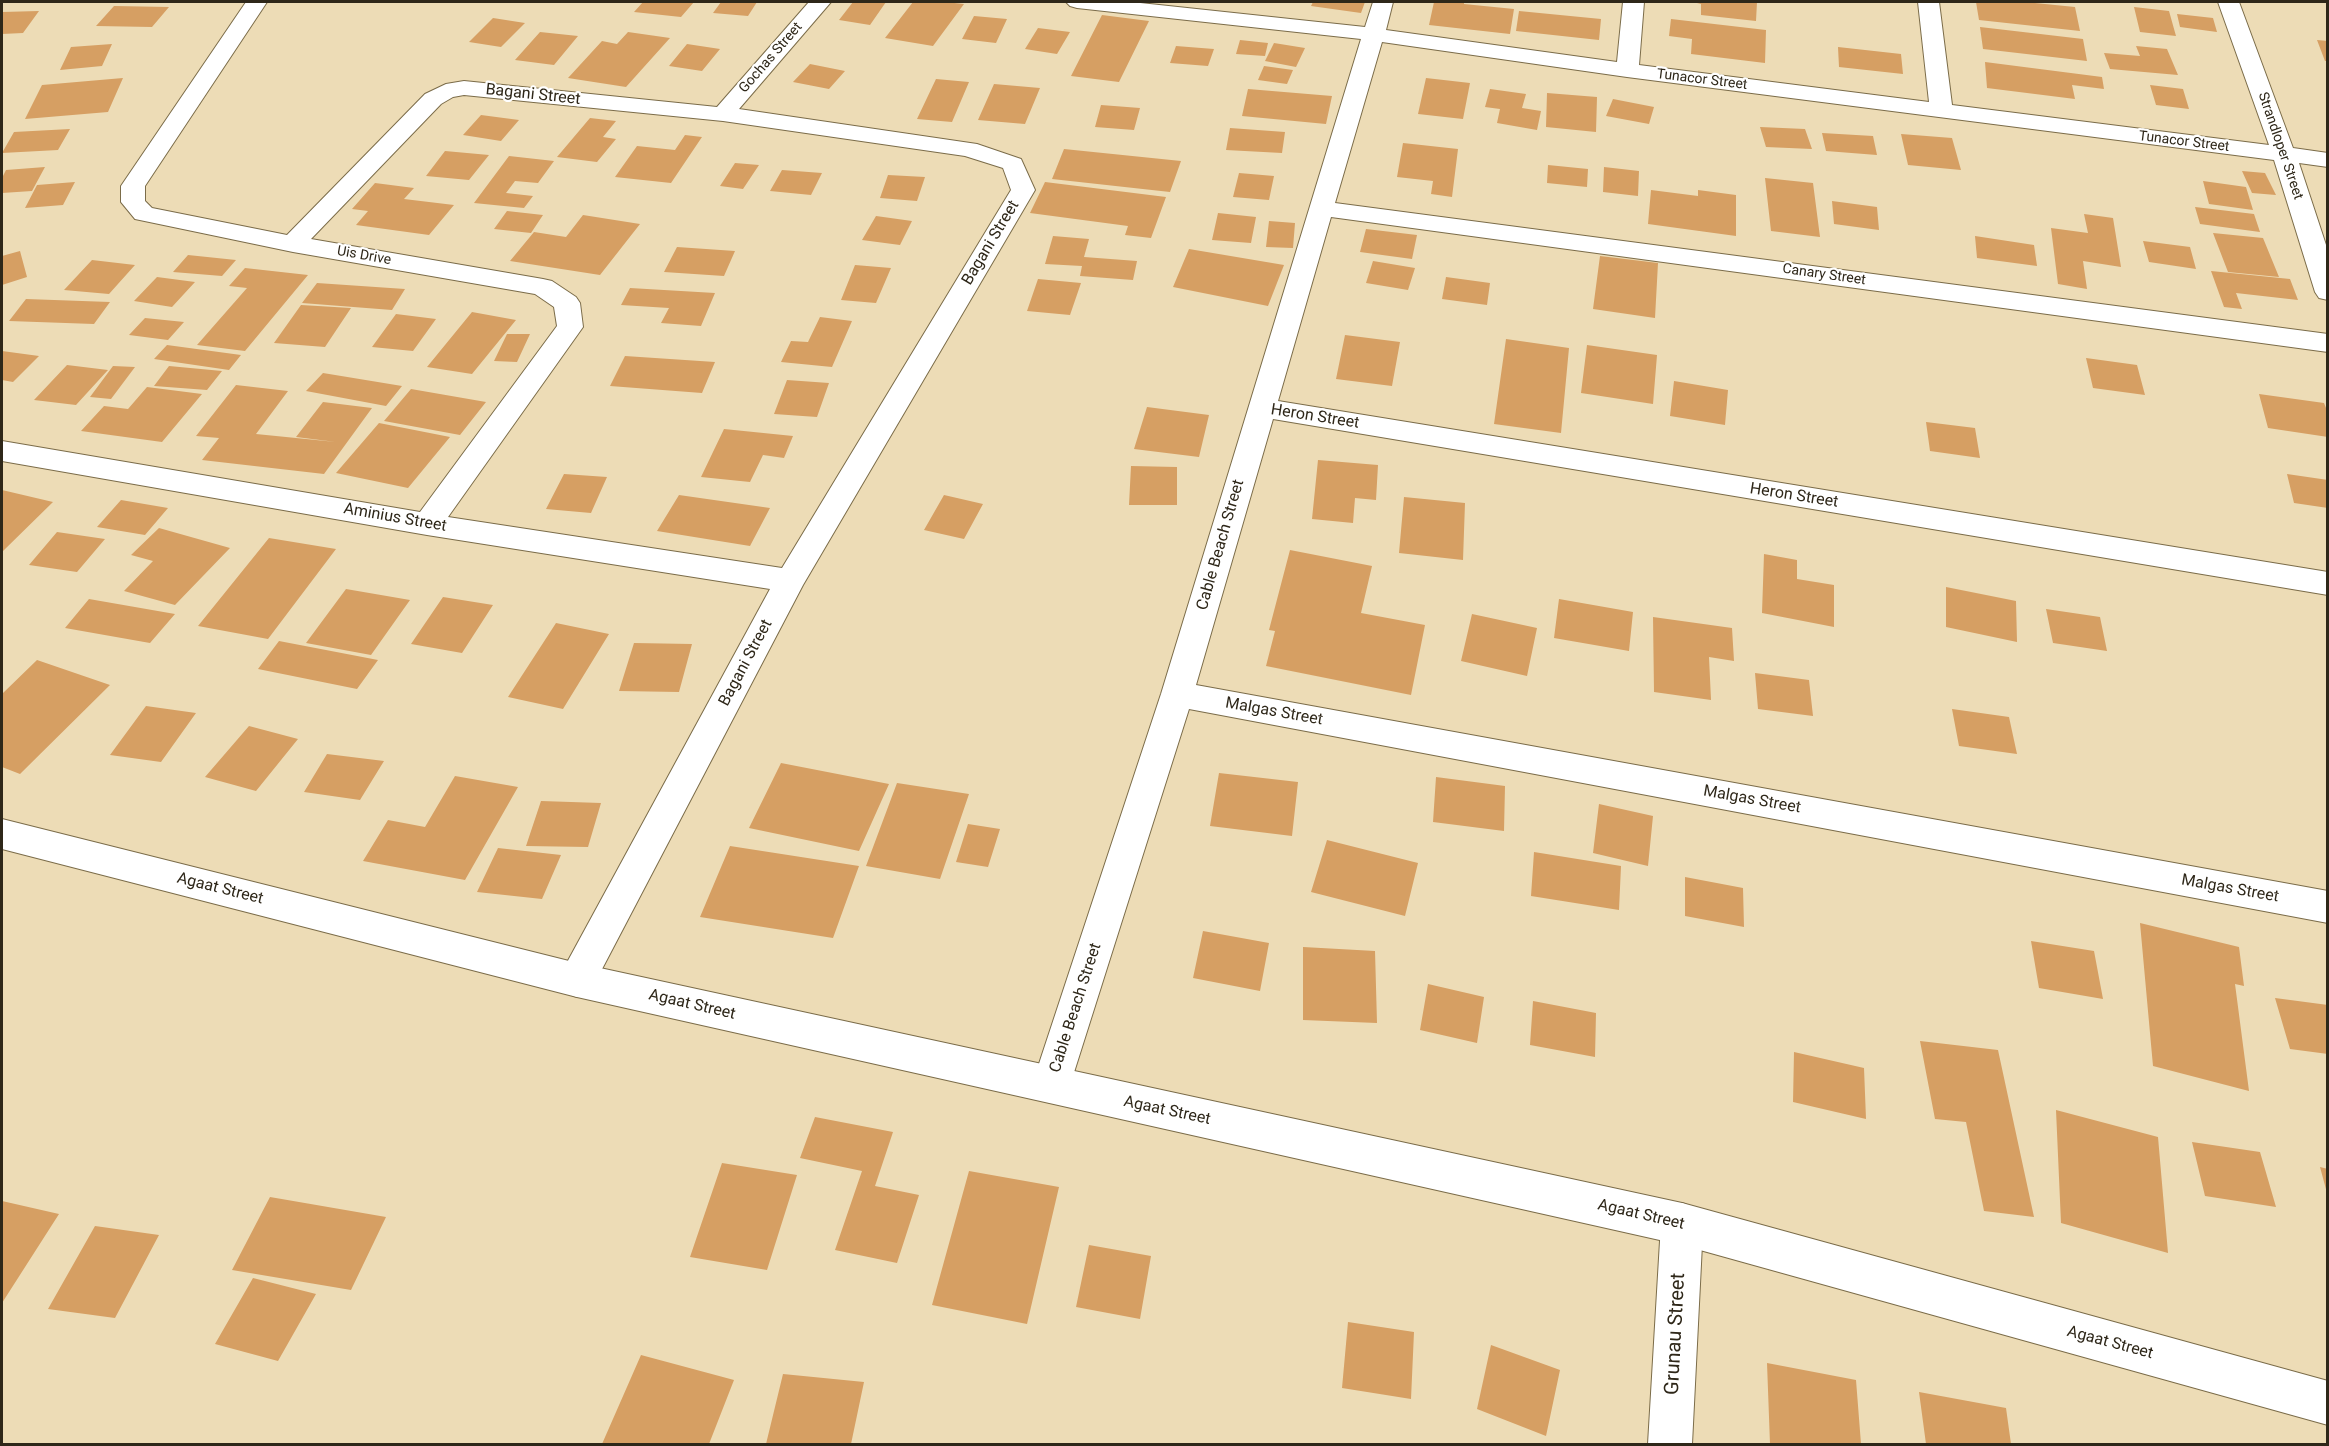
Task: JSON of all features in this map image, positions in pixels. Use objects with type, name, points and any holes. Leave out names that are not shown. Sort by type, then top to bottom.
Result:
[{"type":"street","name":"Uis Drive","points":[[256,2],[133,186],[133,202],[144,213],[293,244],[543,287],[567,303],[570,327],[427,524]]},
{"type":"street","name":"Gochas Street","points":[[723,114],[820,2]]},
{"type":"street","name":"Tunacor Street","points":[[1077,2],[1371,34],[1627,70],[2328,160]]},
{"type":"street","name":"Cable Beach Street","points":[[1051,1085],[1177,694],[1371,34],[1383,2]]},
{"type":"street","points":[[1627,70],[1634,2]]},
{"type":"street","points":[[1929,2],[1941,110]]},
{"type":"street","name":"Strandloper Street","points":[[2229,2],[2284,155],[2328,292]]},
{"type":"street","name":"Bagani Street","points":[[293,244],[433,99],[446,91],[464,88],[723,114],[969,149],[1013,164],[1023,189],[790,581],[577,980]]},
{"type":"street","name":"Canary Street","points":[[1320,208],[2328,343]]},
{"type":"street","name":"Heron Street","points":[[1261,408],[2328,584]]},
{"type":"street","name":"Aminius Street","points":[[2,451],[427,524],[790,581]]},
{"type":"street","name":"Malgas Street","points":[[1177,694],[2328,907]]},
{"type":"street","name":"Agaat Street","points":[[2,834],[577,980],[1682,1224],[2328,1403]]},
{"type":"street","name":"Grunau Street","points":[[1671,1444],[1682,1224]]},
{"type":"building","points":[[643,2],[694,2],[681,17],[634,12]]},
{"type":"building","points":[[721,2],[757,2],[748,16],[713,13]]},
{"type":"building","points":[[853,2],[886,2],[870,25],[839,20]]},
{"type":"building","points":[[913,2],[964,4],[933,46],[885,38]]},
{"type":"building","points":[[1313,2],[1365,2],[1361,13],[1311,6]]},
{"type":"building","points":[[1434,2],[1464,2],[1464,4],[1514,9],[1510,34],[1429,25]]},
{"type":"building","points":[[1693,2],[1757,2],[1756,21],[1701,15],[1701,4]]},
{"type":"building","points":[[1976,2],[2025,2],[2075,7],[2080,31],[1979,20]]},
{"type":"building","points":[[114,6],[169,7],[152,27],[96,26]]},
{"type":"building","points":[[2134,7],[2169,11],[2176,36],[2140,32]]},
{"type":"building","points":[[39,11],[23,33],[2,34],[2,12]]},
{"type":"building","points":[[1519,11],[1601,19],[1599,40],[1516,31]]},
{"type":"building","points":[[2177,14],[2213,18],[2217,32],[2180,27]]},
{"type":"building","points":[[1102,15],[1149,21],[1119,82],[1071,76]]},
{"type":"building","points":[[974,16],[1007,19],[996,43],[962,39]]},
{"type":"building","points":[[493,18],[525,23],[501,47],[469,42]]},
{"type":"building","points":[[1671,19],[1766,30],[1765,63],[1691,54],[1692,39],[1669,36]]},
{"type":"building","points":[[1980,27],[2083,39],[2087,61],[1983,49]]},
{"type":"building","points":[[1038,28],[1070,32],[1057,54],[1025,49]]},
{"type":"building","points":[[540,32],[578,36],[554,65],[515,60]]},
{"type":"building","points":[[628,32],[670,38],[626,87],[568,78],[602,41],[617,44]]},
{"type":"building","points":[[1240,40],[1268,43],[1265,56],[1236,54]]},
{"type":"building","points":[[2317,40],[2328,41],[2328,61],[2325,61]]},
{"type":"building","points":[[1274,43],[1305,48],[1296,67],[1265,61]]},
{"type":"building","points":[[112,44],[102,66],[60,70],[71,47]]},
{"type":"building","points":[[687,44],[720,49],[702,71],[669,66]]},
{"type":"building","points":[[1176,46],[1214,49],[1208,66],[1170,63]]},
{"type":"building","points":[[2136,46],[2167,49],[2178,75],[2110,69],[2104,53],[2140,56]]},
{"type":"building","points":[[1838,47],[1901,54],[1903,74],[1839,67]]},
{"type":"building","points":[[1985,62],[2102,77],[2104,89],[2072,85],[2075,99],[1987,88]]},
{"type":"building","points":[[810,64],[845,71],[829,89],[793,82]]},
{"type":"building","points":[[1264,66],[1293,70],[1287,84],[1258,80]]},
{"type":"building","points":[[123,78],[108,112],[25,119],[42,85]]},
{"type":"building","points":[[1426,78],[1470,83],[1463,119],[1418,114]]},
{"type":"building","points":[[936,79],[969,82],[952,122],[917,119]]},
{"type":"building","points":[[994,84],[1040,88],[1025,124],[978,120]]},
{"type":"building","points":[[2150,85],[2183,89],[2189,109],[2156,105]]},
{"type":"building","points":[[1248,89],[1332,96],[1326,124],[1242,116]]},
{"type":"building","points":[[1490,89],[1526,94],[1522,108],[1541,111],[1537,130],[1497,123],[1500,109],[1485,107]]},
{"type":"building","points":[[1547,93],[1597,97],[1596,132],[1546,127]]},
{"type":"building","points":[[1613,99],[1654,107],[1649,124],[1606,116]]},
{"type":"building","points":[[1101,105],[1140,108],[1134,130],[1095,127]]},
{"type":"building","points":[[481,115],[519,120],[501,141],[463,135]]},
{"type":"building","points":[[590,118],[616,121],[603,137],[616,139],[597,162],[557,157]]},
{"type":"building","points":[[1760,127],[1805,129],[1812,149],[1766,147]]},
{"type":"building","points":[[1230,128],[1285,132],[1282,153],[1226,150]]},
{"type":"building","points":[[70,129],[58,150],[2,153],[14,132]]},
{"type":"building","points":[[1822,133],[1873,136],[1877,155],[1826,151]]},
{"type":"building","points":[[1901,134],[1952,138],[1961,170],[1908,165]]},
{"type":"building","points":[[685,135],[702,137],[671,183],[615,177],[637,146],[675,150]]},
{"type":"building","points":[[1403,143],[1458,149],[1452,197],[1431,194],[1433,181],[1397,177]]},
{"type":"building","points":[[1064,149],[1181,161],[1170,192],[1052,179]]},
{"type":"building","points":[[445,151],[489,155],[469,180],[426,176]]},
{"type":"building","points":[[509,156],[554,161],[538,183],[515,181],[506,193],[533,196],[524,208],[474,203]]},
{"type":"building","points":[[735,163],[759,165],[743,189],[720,186]]},
{"type":"building","points":[[1548,165],[1588,169],[1587,187],[1547,183]]},
{"type":"building","points":[[45,167],[32,191],[2,193],[2,178],[6,170]]},
{"type":"building","points":[[1604,167],[1639,171],[1638,196],[1603,192]]},
{"type":"building","points":[[782,170],[822,173],[811,195],[770,191]]},
{"type":"building","points":[[2242,171],[2265,173],[2276,195],[2252,193]]},
{"type":"building","points":[[1239,173],[1274,176],[1269,200],[1233,197]]},
{"type":"building","points":[[888,175],[925,177],[917,201],[880,198]]},
{"type":"building","points":[[1765,178],[1813,183],[1820,237],[1771,231]]},
{"type":"building","points":[[2203,181],[2246,187],[2253,210],[2209,204]]},
{"type":"building","points":[[75,182],[63,205],[25,208],[37,185]]},
{"type":"building","points":[[1045,182],[1166,197],[1151,238],[1125,235],[1128,226],[1030,213]]},
{"type":"building","points":[[375,183],[414,188],[404,199],[454,205],[429,235],[356,225],[368,211],[352,209]]},
{"type":"building","points":[[1651,190],[1698,196],[1698,190],[1736,195],[1736,236],[1648,224]]},
{"type":"building","points":[[1832,201],[1877,207],[1879,230],[1834,224]]},
{"type":"building","points":[[2195,207],[2254,214],[2260,232],[2200,224]]},
{"type":"building","points":[[507,211],[543,215],[531,233],[494,229]]},
{"type":"building","points":[[1218,213],[1256,217],[1251,243],[1212,240]]},
{"type":"building","points":[[2084,214],[2113,218],[2121,267],[2083,261],[2087,289],[2058,284],[2051,228],[2088,233]]},
{"type":"building","points":[[583,215],[640,224],[600,275],[510,261],[534,232],[566,237]]},
{"type":"building","points":[[876,216],[912,221],[900,245],[862,240]]},
{"type":"building","points":[[1269,221],[1295,223],[1293,248],[1266,247]]},
{"type":"building","points":[[1366,229],[1417,235],[1412,259],[1360,252]]},
{"type":"building","points":[[2213,233],[2263,238],[2279,277],[2228,272]]},
{"type":"building","points":[[1053,236],[1089,239],[1084,257],[1137,261],[1133,280],[1080,276],[1082,266],[1045,264]]},
{"type":"building","points":[[1975,236],[2034,245],[2037,266],[1977,258]]},
{"type":"building","points":[[2143,241],[2190,247],[2196,269],[2149,262]]},
{"type":"building","points":[[677,247],[735,251],[724,276],[664,272]]},
{"type":"building","points":[[1189,249],[1284,265],[1268,306],[1173,287]]},
{"type":"building","points":[[20,251],[27,277],[2,285],[2,256]]},
{"type":"building","points":[[188,255],[236,260],[222,276],[173,272]]},
{"type":"building","points":[[1600,256],[1658,263],[1655,318],[1593,309]]},
{"type":"building","points":[[92,260],[135,265],[109,294],[64,290]]},
{"type":"building","points":[[1373,261],[1415,268],[1408,290],[1366,283]]},
{"type":"building","points":[[855,265],[891,268],[876,303],[841,300]]},
{"type":"building","points":[[245,268],[308,275],[245,351],[197,345],[247,288],[229,286]]},
{"type":"building","points":[[2211,271],[2290,279],[2298,300],[2236,293],[2242,309],[2224,307]]},
{"type":"building","points":[[157,277],[195,282],[172,307],[134,301]]},
{"type":"building","points":[[1446,277],[1490,283],[1487,305],[1442,299]]},
{"type":"building","points":[[1038,279],[1081,283],[1070,315],[1027,311]]},
{"type":"building","points":[[317,283],[405,289],[392,310],[302,303]]},
{"type":"building","points":[[630,288],[715,293],[701,326],[661,323],[669,308],[621,305]]},
{"type":"building","points":[[26,299],[110,302],[94,324],[9,321]]},
{"type":"building","points":[[301,305],[351,308],[325,347],[274,343]]},
{"type":"building","points":[[472,312],[516,320],[472,374],[427,367]]},
{"type":"building","points":[[396,314],[436,319],[413,351],[372,347]]},
{"type":"building","points":[[820,317],[852,321],[832,367],[781,362],[791,341],[808,342]]},
{"type":"building","points":[[145,318],[184,322],[168,340],[129,335]]},
{"type":"building","points":[[507,334],[530,334],[517,362],[494,361]]},
{"type":"building","points":[[1345,335],[1400,342],[1392,386],[1336,379]]},
{"type":"building","points":[[1506,339],[1569,348],[1561,433],[1494,424]]},
{"type":"building","points":[[167,345],[241,355],[229,370],[154,359]]},
{"type":"building","points":[[1587,345],[1657,355],[1653,404],[1581,393]]},
{"type":"building","points":[[2,351],[39,356],[13,382],[2,380]]},
{"type":"building","points":[[625,356],[715,362],[702,393],[610,386]]},
{"type":"building","points":[[2086,358],[2137,365],[2145,395],[2093,388]]},
{"type":"building","points":[[67,365],[108,370],[76,405],[34,400]]},
{"type":"building","points":[[113,366],[135,367],[111,399],[90,397]]},
{"type":"building","points":[[169,366],[222,371],[207,390],[154,386]]},
{"type":"building","points":[[323,373],[402,386],[386,406],[306,391]]},
{"type":"building","points":[[787,380],[829,383],[817,417],[774,414]]},
{"type":"building","points":[[1674,381],[1728,390],[1725,425],[1670,416]]},
{"type":"building","points":[[236,385],[288,391],[256,434],[336,442],[296,437],[323,402],[372,408],[324,474],[202,460],[219,438],[196,436]]},
{"type":"building","points":[[147,387],[202,394],[162,442],[81,431],[104,406],[128,409]]},
{"type":"building","points":[[411,389],[486,402],[460,435],[384,421]]},
{"type":"building","points":[[2259,394],[2324,403],[2328,413],[2328,437],[2268,428]]},
{"type":"building","points":[[1147,407],[1209,415],[1199,457],[1134,449]]},
{"type":"building","points":[[1926,422],[1975,428],[1980,458],[1930,451]]},
{"type":"building","points":[[379,423],[450,437],[408,488],[336,473]]},
{"type":"building","points":[[724,429],[793,436],[784,458],[763,455],[750,482],[701,477]]},
{"type":"building","points":[[1318,460],[1378,465],[1376,500],[1355,498],[1353,523],[1312,519]]},
{"type":"building","points":[[1131,466],[1177,467],[1177,505],[1129,505]]},
{"type":"building","points":[[564,474],[607,477],[591,513],[546,509]]},
{"type":"building","points":[[2287,474],[2328,480],[2328,508],[2294,503]]},
{"type":"building","points":[[2,490],[53,502],[2,552]]},
{"type":"building","points":[[679,495],[770,508],[750,546],[657,531]]},
{"type":"building","points":[[944,495],[983,504],[964,539],[924,530]]},
{"type":"building","points":[[1404,497],[1465,503],[1463,560],[1399,553]]},
{"type":"building","points":[[121,500],[168,508],[145,535],[97,527]]},
{"type":"building","points":[[159,528],[230,548],[175,605],[124,591],[153,561],[131,555]]},
{"type":"building","points":[[57,532],[105,539],[77,572],[29,565]]},
{"type":"building","points":[[269,538],[336,549],[268,639],[198,626]]},
{"type":"building","points":[[1290,550],[1372,566],[1361,613],[1425,625],[1411,695],[1266,666],[1275,631],[1269,630]]},
{"type":"building","points":[[1764,554],[1797,560],[1797,579],[1834,585],[1834,627],[1762,613]]},
{"type":"building","points":[[1946,587],[2016,601],[2017,642],[1946,627]]},
{"type":"building","points":[[346,589],[410,600],[371,655],[306,643]]},
{"type":"building","points":[[443,597],[493,605],[462,653],[411,644]]},
{"type":"building","points":[[89,599],[175,614],[150,643],[65,628]]},
{"type":"building","points":[[1559,599],[1633,612],[1629,651],[1554,638]]},
{"type":"building","points":[[2046,609],[2100,617],[2107,651],[2053,643]]},
{"type":"building","points":[[1472,614],[1537,628],[1527,676],[1461,661]]},
{"type":"building","points":[[1653,617],[1732,628],[1734,661],[1709,657],[1711,700],[1654,692]]},
{"type":"building","points":[[556,623],[609,634],[563,709],[508,697]]},
{"type":"building","points":[[279,641],[378,660],[357,689],[258,669]]},
{"type":"building","points":[[634,643],[692,644],[679,692],[619,691]]},
{"type":"building","points":[[37,660],[110,685],[20,774],[2,767],[2,694]]},
{"type":"building","points":[[1755,673],[1809,680],[1813,716],[1758,709]]},
{"type":"building","points":[[146,706],[196,713],[161,762],[110,755]]},
{"type":"building","points":[[1952,709],[2009,717],[2017,754],[1959,746]]},
{"type":"building","points":[[249,726],[298,739],[256,791],[205,777]]},
{"type":"building","points":[[327,754],[384,761],[360,800],[304,792]]},
{"type":"building","points":[[781,763],[889,784],[859,851],[749,828]]},
{"type":"building","points":[[1219,773],[1298,782],[1292,836],[1210,826]]},
{"type":"building","points":[[455,776],[518,787],[465,880],[363,861],[388,820],[425,827]]},
{"type":"building","points":[[1436,777],[1505,786],[1504,831],[1433,822]]},
{"type":"building","points":[[897,783],[969,794],[940,879],[866,866]]},
{"type":"building","points":[[541,801],[601,803],[588,847],[526,846]]},
{"type":"building","points":[[1599,804],[1653,816],[1648,866],[1593,853]]},
{"type":"building","points":[[968,824],[1000,829],[988,867],[956,862]]},
{"type":"building","points":[[1327,840],[1418,863],[1405,916],[1311,892]]},
{"type":"building","points":[[730,846],[859,866],[833,938],[700,917]]},
{"type":"building","points":[[498,848],[561,855],[542,899],[477,892]]},
{"type":"building","points":[[1534,852],[1621,866],[1619,910],[1531,896]]},
{"type":"building","points":[[1685,877],[1743,888],[1744,927],[1685,916]]},
{"type":"building","points":[[2140,923],[2239,947],[2244,986],[2235,984],[2249,1091],[2153,1066]]},
{"type":"building","points":[[1203,931],[1269,943],[1260,991],[1193,978]]},
{"type":"building","points":[[2031,941],[2094,951],[2103,999],[2039,988]]},
{"type":"building","points":[[1303,947],[1375,951],[1377,1023],[1303,1020]]},
{"type":"building","points":[[1428,984],[1484,997],[1477,1043],[1420,1030]]},
{"type":"building","points":[[2275,998],[2328,1005],[2328,1054],[2290,1049]]},
{"type":"building","points":[[1533,1001],[1596,1013],[1595,1057],[1530,1045]]},
{"type":"building","points":[[1920,1041],[1998,1050],[2034,1217],[1984,1211],[1966,1122],[1935,1119]]},
{"type":"building","points":[[1794,1052],[1864,1068],[1866,1119],[1793,1102]]},
{"type":"building","points":[[2056,1110],[2158,1137],[2168,1253],[2061,1223]]},
{"type":"building","points":[[815,1117],[893,1132],[875,1186],[919,1195],[897,1263],[835,1250],[862,1171],[800,1158]]},
{"type":"building","points":[[2192,1142],[2260,1152],[2276,1207],[2205,1196]]},
{"type":"building","points":[[722,1163],[797,1175],[767,1270],[690,1257]]},
{"type":"building","points":[[2320,1167],[2328,1169],[2327,1193]]},
{"type":"building","points":[[969,1171],[1059,1187],[1027,1324],[932,1305]]},
{"type":"building","points":[[270,1197],[386,1217],[351,1290],[232,1270]]},
{"type":"building","points":[[2,1201],[59,1214],[2,1303]]},
{"type":"building","points":[[95,1226],[159,1235],[115,1318],[48,1309]]},
{"type":"building","points":[[1089,1245],[1151,1256],[1140,1319],[1076,1307]]},
{"type":"building","points":[[253,1278],[316,1294],[278,1361],[215,1344]]},
{"type":"building","points":[[1348,1322],[1414,1332],[1411,1399],[1342,1388]]},
{"type":"building","points":[[1491,1345],[1560,1370],[1546,1436],[1477,1409]]},
{"type":"building","points":[[641,1355],[734,1380],[709,1444],[602,1444]]},
{"type":"building","points":[[1767,1363],[1856,1380],[1861,1444],[1770,1444]]},
{"type":"building","points":[[783,1374],[864,1382],[851,1444],[766,1444]]},
{"type":"building","points":[[1919,1392],[2006,1408],[2011,1444],[1926,1444]]}]
